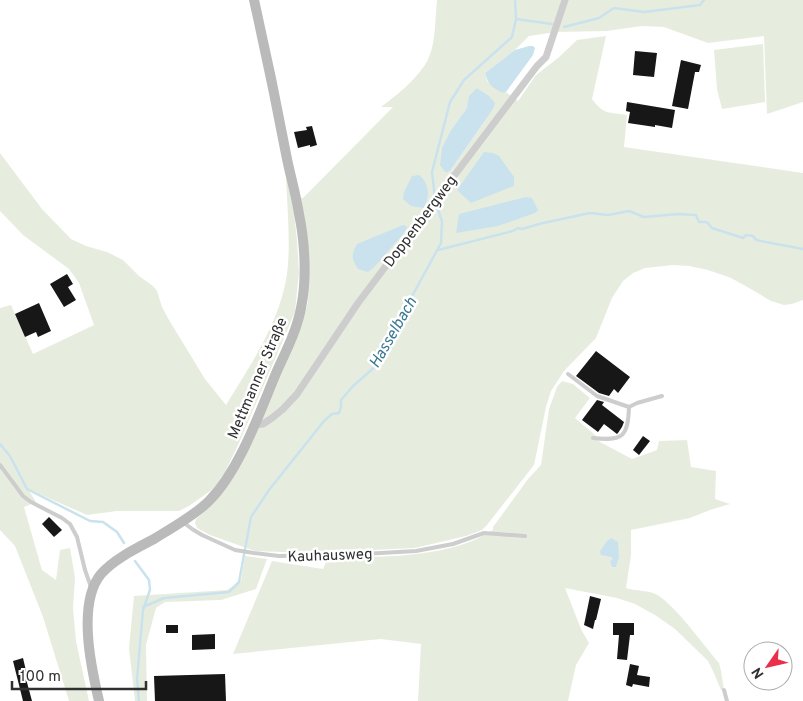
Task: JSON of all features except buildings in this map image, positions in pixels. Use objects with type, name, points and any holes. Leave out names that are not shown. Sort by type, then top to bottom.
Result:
[{"type":"main road","name":"Mettmanner Straße","points":[[99,701],[90,654],[89,605],[95,583],[107,568],[182,521],[208,502],[223,485],[254,425],[298,319],[302,301],[304,247],[299,214],[254,0]]},
{"type":"street","name":"Doppenbergweg","points":[[254,425],[263,424],[272,418],[297,394],[358,303],[537,66],[546,57],[565,0]]},
{"type":"lane","points":[[568,374],[597,396],[629,407],[662,396]]},
{"type":"lane","points":[[592,438],[611,440],[619,438],[626,430],[629,420],[629,407]]},
{"type":"lane","points":[[0,465],[23,496],[30,502],[70,524],[77,537],[92,589]]},
{"type":"lane","name":"Kauhausweg","points":[[182,521],[202,535],[235,550],[279,556],[416,551],[452,544],[484,532],[525,536]]},
{"type":"lane","points":[[724,690],[727,701]]},
{"type":"green space","points":[[437,0],[803,0],[803,102],[767,114],[764,36],[708,43],[664,27],[642,26],[607,31],[556,32],[529,36],[515,50],[485,73],[487,81],[518,101],[536,75],[577,40],[606,36],[592,99],[604,110],[627,115],[624,147],[803,173],[803,300],[784,305],[771,301],[731,278],[689,266],[673,265],[645,268],[633,273],[623,281],[612,298],[596,338],[564,371],[551,391],[534,465],[482,530],[466,536],[415,548],[309,553],[255,551],[210,535],[197,528],[196,519],[224,491],[261,420],[302,324],[308,302],[308,239],[301,198],[393,107],[381,107],[415,78],[426,64],[434,36]],"holes":[[[477,88],[488,95],[493,109],[450,171],[446,173],[451,130],[467,108]]]},
{"type":"green space","points":[[763,44],[765,102],[722,109],[717,89],[714,50]]},
{"type":"green space","points":[[0,153],[42,209],[71,239],[123,260],[139,276],[153,286],[169,320],[205,379],[226,405],[263,342],[278,309],[283,292],[289,250],[286,175],[294,213],[299,272],[295,312],[239,443],[225,472],[213,489],[179,511],[117,511],[87,515],[28,489],[36,502],[24,507],[42,570],[56,580],[60,550],[70,548],[75,578],[73,608],[76,641],[89,701],[69,701],[43,617],[15,546],[0,530],[0,308],[11,305],[33,354],[94,325],[79,283],[69,269],[23,235],[0,211]]},
{"type":"green space","points":[[562,381],[573,384],[590,398],[575,418],[594,434],[600,442],[632,459],[657,450],[659,441],[687,440],[691,467],[716,471],[715,499],[730,504],[690,518],[631,530],[631,555],[626,588],[653,593],[669,604],[688,624],[719,663],[724,690],[721,690],[708,661],[675,629],[655,615],[635,604],[617,598],[565,588],[581,629],[589,643],[576,665],[568,701],[418,701],[421,644],[381,639],[233,654],[272,561],[323,569],[328,557],[391,556],[435,551],[456,546],[493,530],[493,527],[528,479],[541,465],[549,409],[557,387]]},
{"type":"green space","points":[[245,556],[267,559],[256,589],[221,600],[165,602],[156,608],[146,645],[147,701],[135,701],[129,648],[134,596],[227,590],[241,581]]},
{"type":"water","points":[[529,46],[535,48],[533,55],[506,92],[503,93],[491,86],[485,73],[515,50]]},
{"type":"water","points":[[477,88],[488,95],[495,103],[493,109],[450,171],[446,173],[440,165],[442,148],[451,130],[467,108],[469,96]]},
{"type":"water","points":[[484,152],[499,156],[514,177],[514,186],[471,203],[457,190]]},
{"type":"water","points":[[419,175],[425,182],[428,190],[426,204],[423,208],[411,206],[403,199],[404,192],[412,176]]},
{"type":"water","points":[[526,197],[532,198],[538,210],[535,213],[498,226],[456,233],[459,214]]},
{"type":"water","points":[[403,225],[407,228],[401,237],[374,267],[368,272],[358,269],[353,256],[357,244]]},
{"type":"water","points":[[611,538],[618,542],[619,557],[616,567],[612,567],[610,561],[613,559],[611,557],[601,555],[600,551]]},
{"type":"waterway","name":"Hasselbach","points":[[435,198],[432,172],[450,102],[464,80],[512,37],[516,19],[515,0]]},
{"type":"waterway","points":[[564,27],[599,18],[614,8],[644,12],[700,5],[704,0]]},
{"type":"waterway","points":[[516,19],[552,24]]},
{"type":"waterway","name":"Hasselbach","points":[[143,607],[164,598],[229,592],[239,582],[251,517],[269,490],[324,421],[332,414],[339,413],[341,400],[353,386],[377,365],[441,243],[442,221],[436,204]]},
{"type":"waterway","points":[[438,250],[513,231],[518,228],[522,229],[590,213],[608,215],[629,211],[644,217],[678,214],[696,215],[699,222],[707,222],[712,228],[743,238],[746,235],[753,236],[756,240],[803,249]]},
{"type":"waterway","points":[[0,444],[10,456],[27,489],[90,521],[103,522],[117,532],[124,543]]},
{"type":"waterway","points":[[135,561],[149,580],[150,590],[143,610],[137,679],[139,701]]}]
